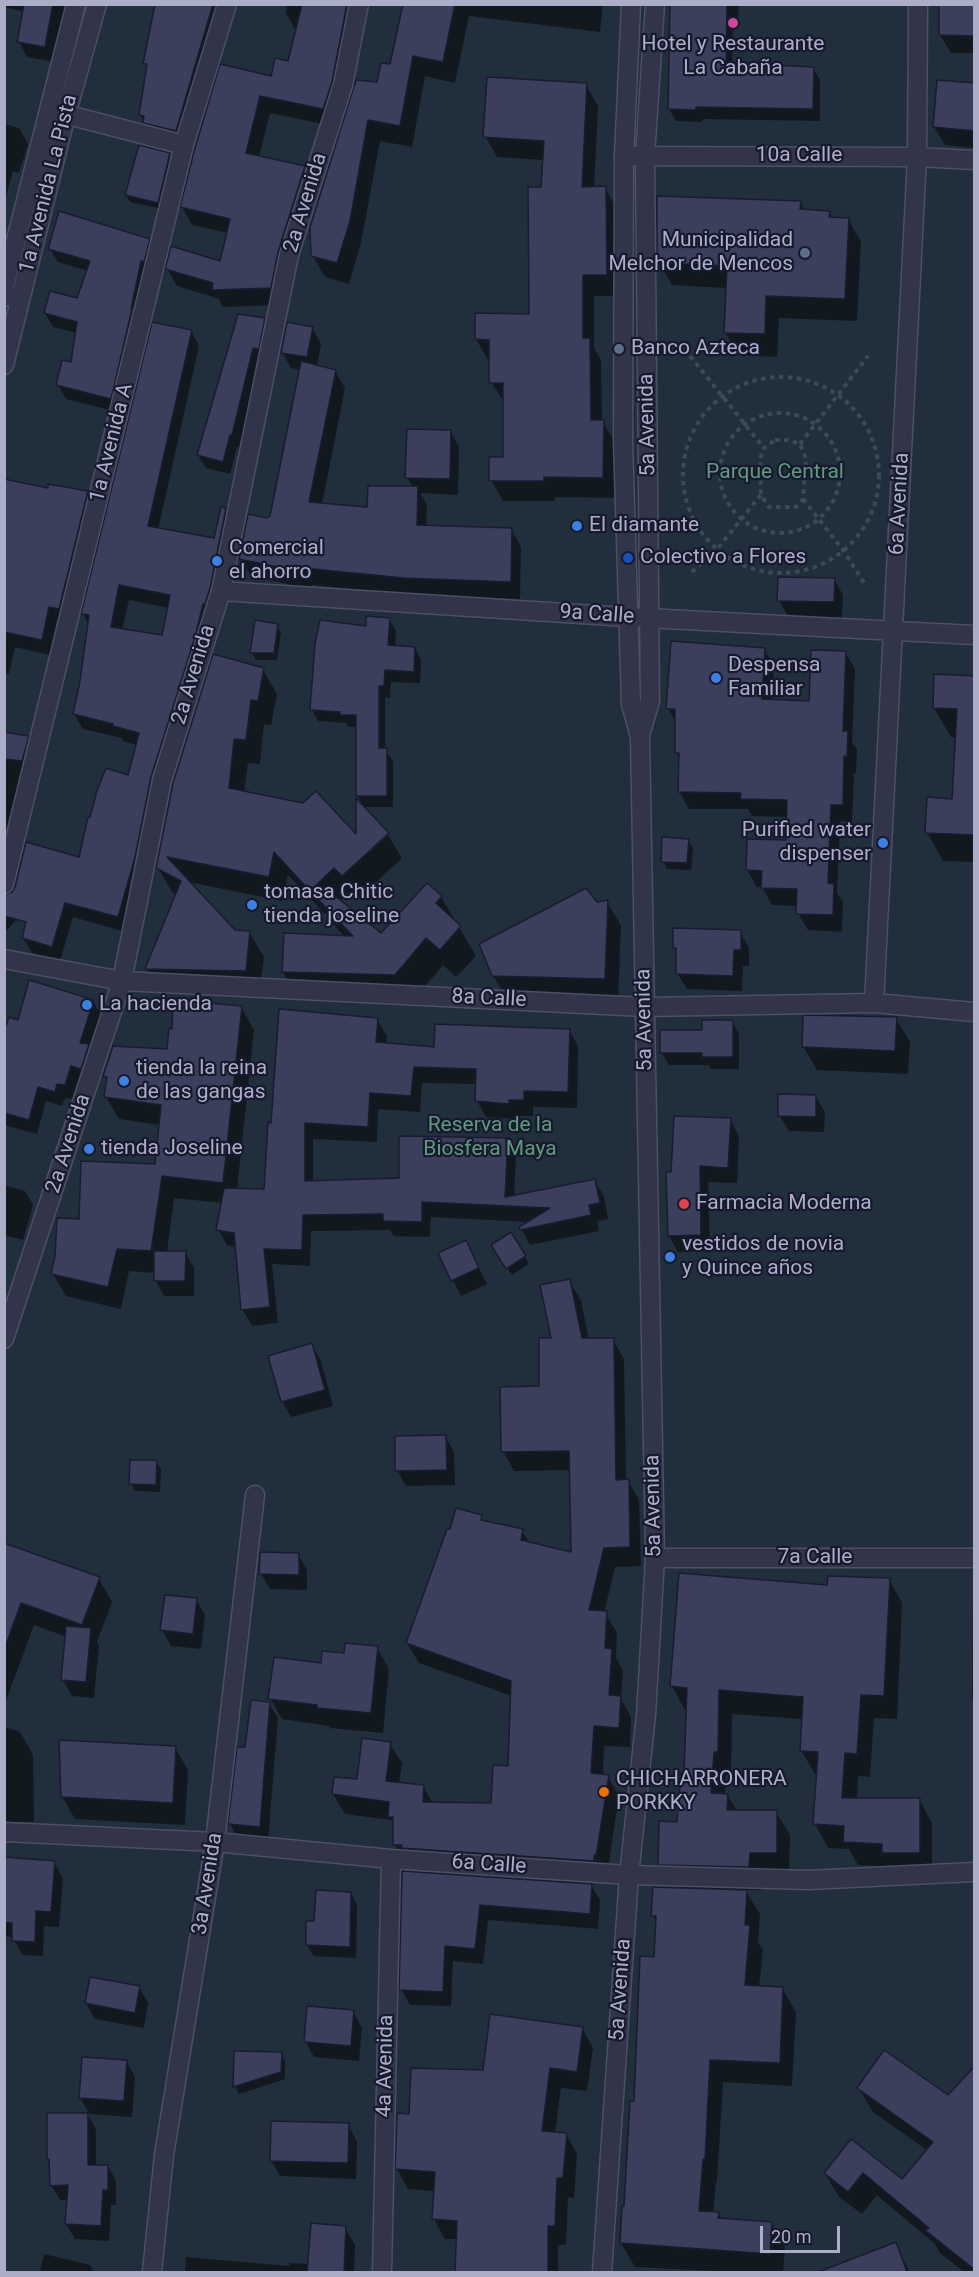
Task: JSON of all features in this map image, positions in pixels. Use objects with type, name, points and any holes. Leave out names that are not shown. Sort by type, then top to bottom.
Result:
[{"type":"street","name":"1a Avenida La Pista","points":[[58,112],[76,4]]},
{"type":"street","name":"1a Avenida La Pista","points":[[4,365],[10,293],[58,112],[97,4]]},
{"type":"street","name":"1a Avenida A","points":[[4,884],[184,145],[227,4]]},
{"type":"street","name":"2a Avenida","points":[[4,1339],[122,981],[162,780],[220,591],[289,255],[343,85],[359,4]]},
{"type":"street","name":"5a Avenida","points":[[602,2272],[629,1875],[645,1715],[655,1558],[640,737],[631,704],[623,441],[624,156],[631,4]]},
{"type":"street","name":"6a Avenida","points":[[874,1003],[917,157],[918,4]]},
{"type":"street","name":"5a Avenida","points":[[640,737],[650,701],[645,156],[650,5]]},
{"type":"street","points":[[58,112],[184,145]]},
{"type":"street","name":"10a Calle","points":[[624,156],[917,157],[975,160]]},
{"type":"street","name":"9a Calle","points":[[220,591],[627,617],[975,634]]},
{"type":"street","name":"8a Calle","points":[[4,959],[122,981],[644,1007],[874,1003],[975,1012]]},
{"type":"street","name":"3a Avenida","points":[[152,2272],[164,2155],[215,1842],[255,1495]]},
{"type":"street","name":"7a Calle","points":[[655,1558],[975,1558]]},
{"type":"street","name":"6a Calle","points":[[4,1832],[215,1842],[390,1859],[629,1875],[809,1880],[975,1872]]},
{"type":"street","name":"4a Avenida","points":[[382,2272],[390,1859]]},
{"type":"path","points":[[690,356],[764,448]]},
{"type":"path","points":[[800,444],[868,357]]},
{"type":"path","points":[[768,378],[793,378],[817,384],[839,396],[857,413],[871,435],[878,459],[879,485],[873,510],[861,532],[843,550],[820,565],[794,572],[766,572],[740,564],[717,549],[700,530],[689,508],[683,484],[684,459],[691,435],[722,396],[744,384],[768,378]]},
{"type":"path","points":[[780,413],[799,416],[816,425],[829,437],[837,453],[840,471],[839,489],[831,506],[819,519],[805,528],[788,533],[772,533],[755,528],[741,519],[729,506],[722,489],[720,471],[723,453],[731,437],[744,425],[761,416],[780,413]]},
{"type":"path","points":[[775,440],[788,440],[800,444],[806,459],[803,499],[796,507],[769,507],[760,495],[760,459],[764,448],[775,440]]},
{"type":"path","points":[[692,572],[717,549],[760,495]]},
{"type":"path","points":[[803,499],[843,550],[866,586]]},
{"type":"green space","name":"Reserva de la Biosfera Maya","points":[[5,5],[974,5],[974,2272],[5,2272]]},
{"type":"building","points":[[24,4],[53,4],[45,47],[17,42]]},
{"type":"building","points":[[155,4],[213,4],[176,131],[143,123],[144,116],[139,115],[147,64],[143,64]]},
{"type":"building","points":[[302,4],[347,4],[332,82],[323,109],[260,96],[246,153],[305,166],[278,252],[271,288],[212,290],[213,283],[165,269],[171,246],[220,261],[230,219],[180,207],[220,64],[271,76],[275,58],[288,61]]},
{"type":"building","points":[[403,4],[455,4],[443,62],[413,56],[400,126],[368,120],[350,221],[337,263],[311,256],[310,227],[356,80],[377,82],[381,63],[390,64]]},
{"type":"building","points":[[670,4],[727,4],[726,69],[770,70],[770,65],[814,67],[813,109],[696,107],[696,110],[668,109]]},
{"type":"building","points":[[939,4],[975,4],[975,36],[939,35]]},
{"type":"building","points":[[487,77],[587,83],[582,187],[606,186],[607,275],[583,275],[583,338],[590,338],[591,420],[604,420],[603,478],[544,477],[544,481],[489,481],[489,457],[503,457],[503,383],[489,383],[489,340],[475,339],[475,313],[529,314],[528,187],[541,187],[544,141],[483,137]]},
{"type":"building","points":[[937,80],[975,83],[975,131],[933,127]]},
{"type":"building","points":[[139,145],[170,153],[158,203],[125,195]]},
{"type":"building","points":[[657,196],[801,201],[800,209],[830,211],[829,217],[849,218],[845,299],[766,296],[765,334],[724,333],[727,266],[657,263]]},
{"type":"building","points":[[59,211],[150,239],[144,262],[141,261],[111,399],[56,385],[62,360],[71,362],[77,322],[44,313],[50,291],[77,298],[90,261],[48,249]]},
{"type":"building","points":[[238,314],[265,318],[259,349],[253,348],[232,435],[230,435],[223,462],[197,455]]},
{"type":"building","points":[[152,322],[192,330],[148,526],[214,538],[221,507],[226,508],[210,588],[205,604],[203,604],[195,637],[151,777],[135,857],[118,917],[65,903],[52,947],[22,938],[26,922],[4,916],[4,895],[12,892],[15,887],[26,842],[79,857],[88,817],[90,817],[106,768],[128,775],[139,733],[73,714],[89,615],[81,614]],"holes":[[[119,585],[170,595],[162,635],[111,627]]]},
{"type":"building","points":[[287,322],[313,327],[307,357],[281,353]]},
{"type":"building","points":[[301,361],[336,370],[309,502],[367,507],[368,486],[418,486],[417,525],[512,528],[511,582],[404,578],[303,568],[302,572],[239,559],[248,514],[267,518],[270,516]]},
{"type":"building","points":[[407,429],[451,430],[450,479],[405,478]]},
{"type":"building","points":[[4,479],[48,488],[48,484],[88,491],[59,609],[49,607],[42,640],[4,632]]},
{"type":"building","points":[[778,577],[835,578],[834,602],[777,601]]},
{"type":"building","points":[[366,616],[390,618],[388,645],[415,647],[414,672],[385,670],[384,686],[379,686],[379,748],[387,748],[387,796],[356,796],[356,715],[310,710],[315,644],[320,620],[366,626]]},
{"type":"building","points":[[255,620],[278,624],[274,653],[250,653]]},
{"type":"building","points":[[671,641],[765,648],[762,699],[809,701],[811,650],[846,651],[843,731],[848,731],[847,757],[844,756],[843,805],[831,805],[828,883],[834,884],[833,915],[796,914],[797,889],[761,888],[762,871],[746,870],[747,839],[786,840],[787,800],[740,799],[741,793],[678,792],[679,753],[675,753],[675,709],[666,709]]},
{"type":"building","points":[[213,654],[264,668],[258,701],[251,700],[246,740],[234,739],[229,788],[303,803],[316,791],[356,834],[356,798],[389,833],[342,876],[334,868],[310,891],[274,852],[269,877],[167,857],[235,930],[250,931],[246,971],[145,969],[181,881],[156,868],[173,783]]},
{"type":"building","points":[[934,674],[975,676],[975,835],[925,833],[927,797],[952,799],[957,709],[933,708]]},
{"type":"building","points":[[4,732],[29,736],[22,761],[4,759]]},
{"type":"building","points":[[662,837],[689,839],[687,863],[661,862]]},
{"type":"building","points":[[427,883],[442,896],[436,903],[461,926],[440,950],[426,938],[395,975],[282,972],[284,933],[353,936],[315,896],[324,887],[381,933]]},
{"type":"building","points":[[586,888],[597,902],[608,900],[605,979],[492,976],[479,944]]},
{"type":"building","points":[[673,928],[741,930],[741,950],[734,950],[733,976],[676,974]]},
{"type":"building","points":[[29,980],[94,1000],[80,1043],[89,1044],[81,1069],[71,1066],[65,1085],[57,1084],[55,1092],[38,1087],[29,1120],[4,1113],[4,1031],[9,1017],[18,1020]]},
{"type":"building","points":[[173,1000],[242,1006],[223,1183],[162,1176],[151,1251],[117,1249],[108,1287],[51,1274],[55,1256],[57,1218],[79,1219],[81,1161],[155,1164],[161,1105],[104,1097],[107,1077],[103,1076],[113,1046],[167,1049],[169,1028],[172,1029]]},
{"type":"building","points":[[279,1009],[378,1018],[376,1042],[434,1047],[435,1024],[570,1029],[568,1092],[524,1091],[524,1100],[509,1100],[509,1104],[475,1101],[476,1069],[414,1067],[411,1096],[370,1093],[368,1127],[305,1123],[305,1181],[399,1178],[399,1136],[508,1138],[505,1197],[595,1179],[600,1203],[589,1205],[591,1215],[520,1230],[519,1227],[550,1208],[422,1202],[422,1222],[383,1221],[383,1214],[303,1215],[302,1250],[264,1249],[270,1307],[241,1310],[234,1233],[216,1230],[224,1188],[264,1189]]},
{"type":"building","points":[[803,1015],[897,1017],[895,1051],[802,1047]]},
{"type":"building","points":[[702,1020],[733,1020],[733,1057],[702,1057],[702,1053],[660,1053],[660,1030],[702,1030]]},
{"type":"building","points":[[778,1094],[816,1095],[816,1117],[778,1116]]},
{"type":"building","points":[[674,1116],[731,1118],[728,1168],[700,1166],[701,1235],[668,1236],[666,1172],[671,1172]]},
{"type":"building","points":[[511,1232],[526,1256],[506,1269],[491,1245]]},
{"type":"building","points":[[466,1240],[479,1268],[451,1281],[438,1253]]},
{"type":"building","points":[[154,1251],[186,1251],[185,1281],[154,1281]]},
{"type":"building","points":[[570,1279],[582,1338],[614,1338],[616,1480],[629,1479],[630,1547],[604,1548],[589,1610],[607,1611],[605,1648],[612,1649],[609,1695],[621,1696],[619,1728],[594,1726],[591,1773],[609,1775],[596,1856],[594,1855],[594,1861],[401,1848],[402,1845],[393,1845],[393,1817],[388,1817],[389,1802],[332,1794],[334,1777],[357,1779],[362,1738],[391,1742],[386,1781],[424,1785],[423,1802],[491,1803],[493,1765],[508,1766],[511,1681],[406,1643],[456,1508],[482,1515],[481,1520],[523,1529],[521,1540],[571,1552],[569,1451],[501,1452],[500,1387],[539,1386],[539,1338],[551,1338],[540,1285]]},
{"type":"building","points":[[312,1343],[325,1390],[281,1402],[268,1356]]},
{"type":"building","points":[[446,1435],[447,1470],[395,1471],[395,1436]]},
{"type":"building","points":[[130,1460],[157,1460],[156,1485],[129,1484]]},
{"type":"building","points":[[4,1543],[100,1577],[82,1625],[21,1603],[7,1642],[4,1641]]},
{"type":"building","points":[[260,1552],[299,1553],[299,1575],[259,1574]]},
{"type":"building","points":[[679,1573],[827,1585],[828,1576],[890,1578],[884,1696],[861,1695],[857,1754],[845,1753],[842,1798],[920,1798],[920,1853],[882,1853],[882,1844],[843,1842],[844,1826],[813,1824],[818,1752],[800,1751],[803,1697],[719,1690],[718,1752],[714,1752],[711,1793],[728,1794],[727,1810],[777,1810],[777,1853],[750,1853],[749,1867],[658,1865],[659,1821],[677,1822],[681,1773],[684,1773],[687,1688],[670,1686]]},
{"type":"building","points":[[165,1595],[197,1598],[193,1634],[160,1630]]},
{"type":"building","points":[[66,1626],[91,1628],[86,1682],[61,1680]]},
{"type":"building","points":[[345,1643],[378,1646],[371,1713],[317,1708],[317,1705],[268,1699],[274,1657],[321,1663],[322,1651],[344,1653]]},
{"type":"building","points":[[251,1700],[270,1702],[260,1827],[228,1824],[237,1747],[245,1747]]},
{"type":"building","points":[[59,1740],[176,1746],[173,1803],[61,1797]]},
{"type":"building","points":[[4,1857],[55,1861],[51,1912],[36,1911],[35,1942],[12,1941],[12,1923],[4,1922]]},
{"type":"building","points":[[402,1871],[592,1884],[590,1914],[480,1905],[475,1949],[445,1946],[443,1992],[399,1990]]},
{"type":"building","points":[[653,1887],[747,1890],[745,1925],[750,1925],[745,1985],[783,1987],[780,2063],[710,2060],[705,2159],[703,2159],[699,2211],[719,2212],[718,2218],[772,2222],[770,2254],[620,2243],[630,2101],[634,2101],[640,1956],[654,1957],[656,1916],[651,1916]]},
{"type":"building","points":[[316,1890],[351,1892],[350,1947],[306,1945],[306,1921],[314,1921]]},
{"type":"building","points":[[90,1977],[140,1986],[135,2013],[85,2003]]},
{"type":"building","points":[[307,2006],[354,2010],[351,2046],[304,2042]]},
{"type":"building","points":[[490,2014],[583,2027],[577,2072],[550,2068],[542,2131],[567,2133],[563,2178],[557,2178],[555,2226],[548,2226],[548,2272],[455,2272],[457,2221],[432,2219],[435,2172],[395,2169],[397,2113],[409,2114],[411,2068],[483,2070]]},
{"type":"building","points":[[884,2050],[948,2095],[975,2066],[975,2270],[925,2230],[929,2228],[863,2173],[848,2192],[824,2173],[851,2139],[902,2179],[933,2142],[857,2088]]},
{"type":"building","points":[[234,2051],[282,2052],[281,2072],[233,2087]]},
{"type":"building","points":[[82,2057],[127,2060],[124,2101],[79,2098]]},
{"type":"building","points":[[47,2113],[88,2113],[88,2165],[108,2165],[108,2190],[103,2190],[101,2226],[65,2224],[68,2185],[50,2186],[49,2159],[47,2159]]},
{"type":"building","points":[[271,2121],[349,2123],[348,2163],[270,2161]]},
{"type":"building","points":[[311,2223],[346,2226],[344,2272],[307,2272]]},
{"type":"building","points":[[896,2242],[907,2272],[821,2271]]},
{"type":"place","name":"Hotel y Restaurante La Cabaña","points":[[733,23]]},
{"type":"place","name":"Municipalidad Melchor de Mencos","points":[[805,253]]},
{"type":"place","name":"Banco Azteca","points":[[619,349]]},
{"type":"place","name":"El diamante","points":[[577,526]]},
{"type":"place","name":"Colectivo a Flores","points":[[628,558]]},
{"type":"place","name":"Comercial el ahorro","points":[[217,561]]},
{"type":"place","name":"Despensa Familiar","points":[[716,678]]},
{"type":"place","name":"Purified water dispenser","points":[[883,843]]},
{"type":"place","name":"tomasa Chitic tienda joseline","points":[[252,905]]},
{"type":"place","name":"La hacienda","points":[[87,1005]]},
{"type":"place","name":"tienda la reina de las gangas","points":[[124,1081]]},
{"type":"place","name":"tienda Joseline","points":[[89,1149]]},
{"type":"place","name":"Farmacia Moderna","points":[[684,1204]]},
{"type":"place","name":"vestidos de novia y Quince años","points":[[670,1257]]},
{"type":"place","name":"CHICHARRONERA PORKKY","points":[[604,1792]]},
{"type":"park label","name":"Parque Central","points":[[775,473]]}]
